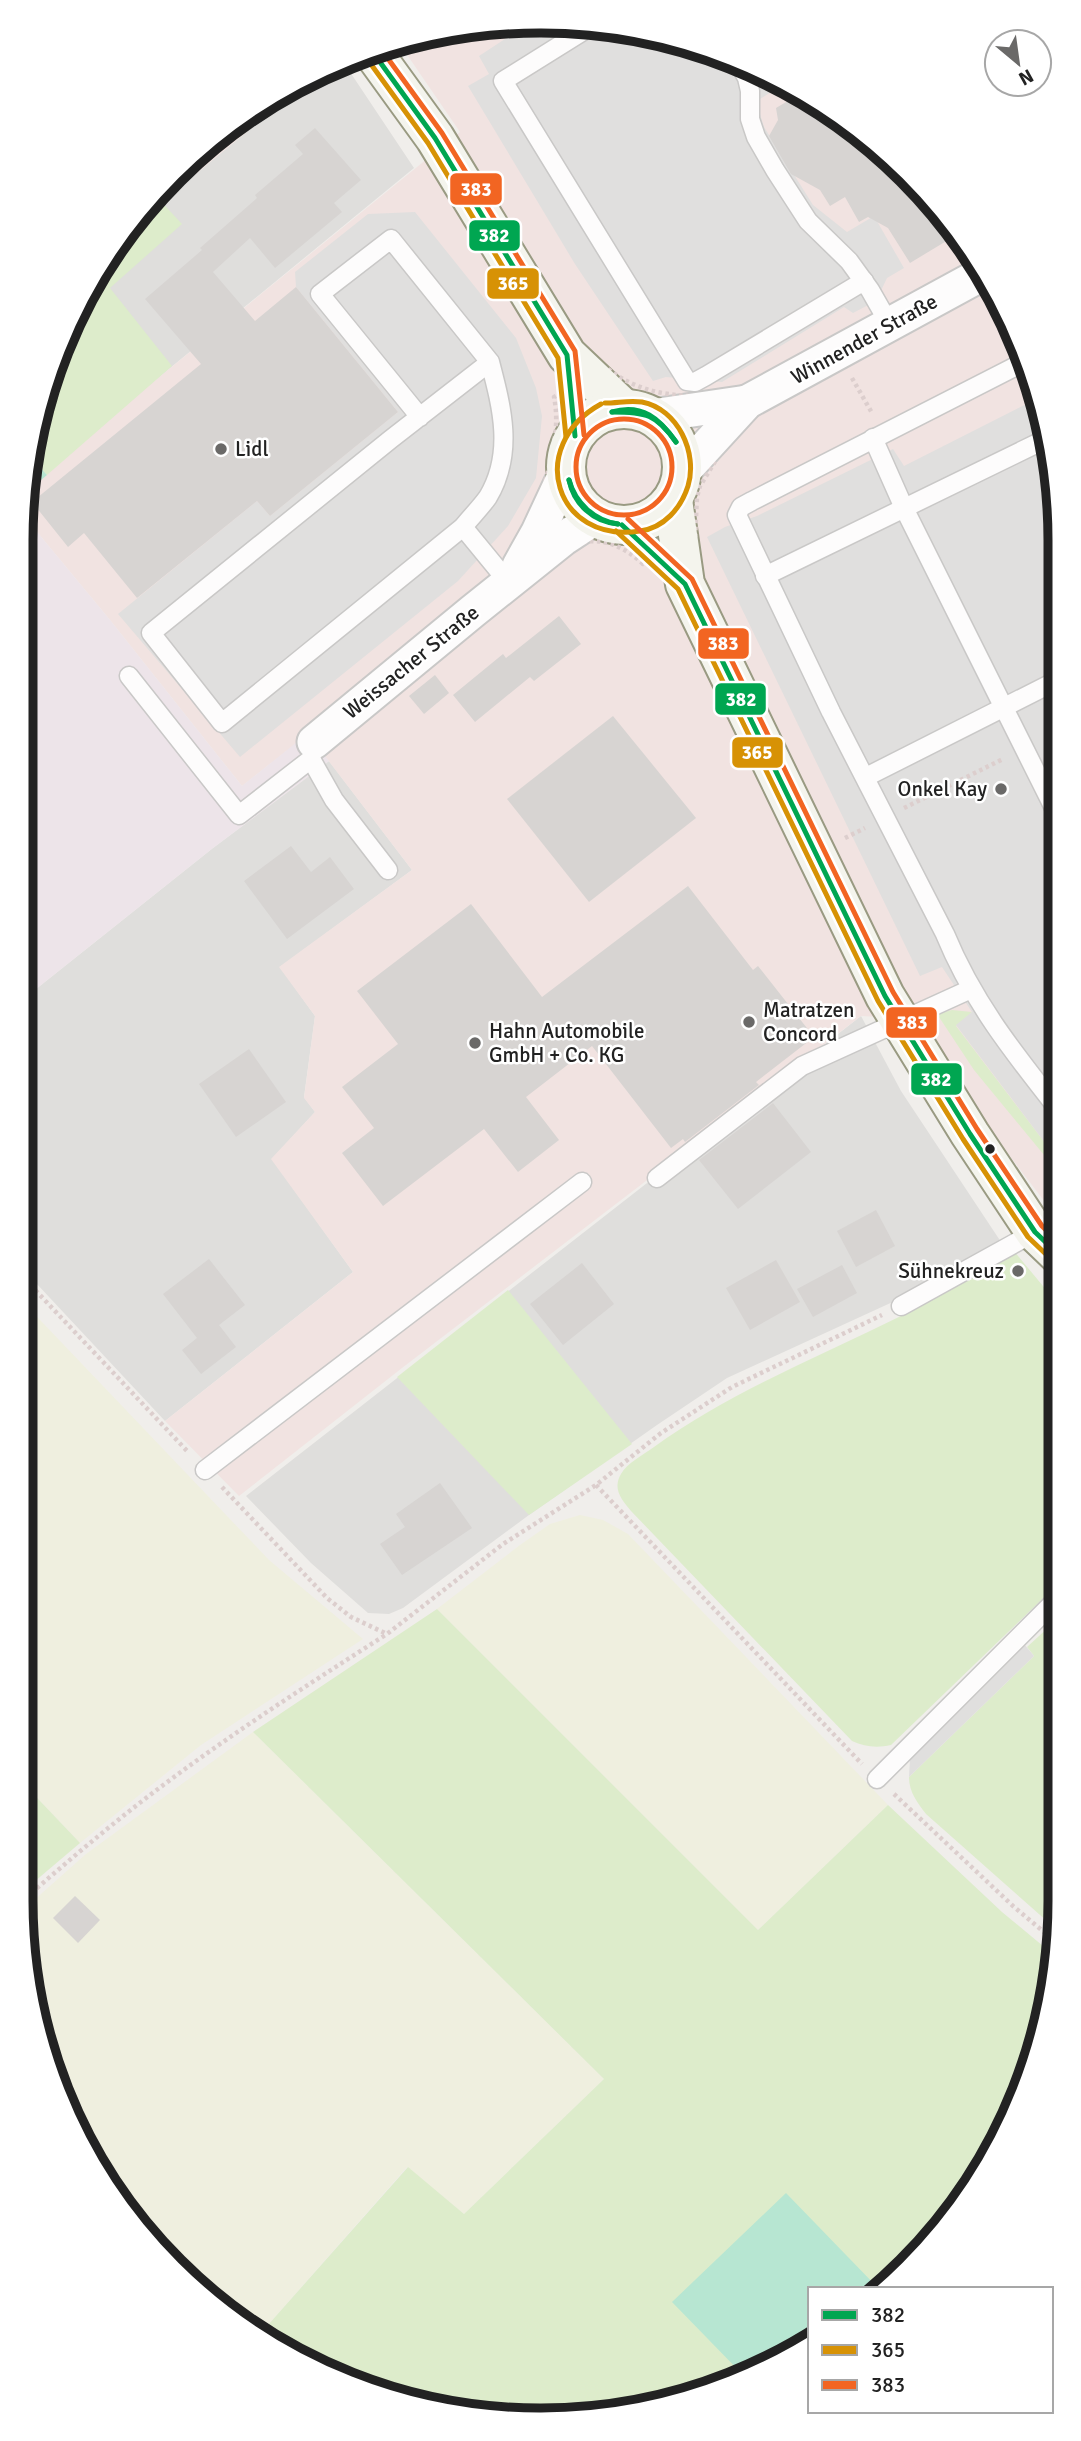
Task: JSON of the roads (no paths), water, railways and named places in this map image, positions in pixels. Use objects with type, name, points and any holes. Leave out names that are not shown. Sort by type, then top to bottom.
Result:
[{"type":"street","points":[[378,60],[435,138],[576,375],[665,426],[676,440],[681,456],[669,552],[885,996],[970,1134],[1046,1243]]},
{"type":"street","name":"Winnender Straße","points":[[677,486],[707,424],[974,278]]},
{"type":"street","points":[[575,436],[576,375]]},
{"type":"street","points":[[583,524],[580,506],[570,490],[566,472],[568,453],[575,436],[588,422],[605,412],[638,412],[707,424]]},
{"type":"street","points":[[583,524],[637,524],[651,519],[677,486]]},
{"type":"street","points":[[583,524],[669,552]]},
{"type":"street","name":"Weissacher Straße","points":[[312,751],[509,583],[583,524]]},
{"type":"lane","points":[[578,34],[503,81],[687,381],[695,382],[706,376],[864,281]]},
{"type":"lane","points":[[747,77],[750,91],[750,119],[756,137],[775,170],[808,221],[849,261],[864,281],[890,325]]},
{"type":"lane","points":[[419,417],[320,294],[391,239],[490,362],[505,432],[500,471],[487,498],[463,527],[222,723],[150,633],[490,362]]},
{"type":"lane","points":[[1017,366],[741,507],[737,515],[831,712],[945,934],[957,964],[999,1035],[1048,1096]]},
{"type":"lane","points":[[873,438],[904,508],[1048,796]]},
{"type":"lane","points":[[765,576],[1038,443]]},
{"type":"lane","points":[[463,527],[509,583]]},
{"type":"lane","points":[[129,676],[239,815],[312,751],[334,800],[388,870]]},
{"type":"lane","points":[[866,777],[1048,685]]},
{"type":"lane","points":[[657,1178],[802,1066],[971,989]]},
{"type":"lane","points":[[205,1470],[582,1182]]},
{"type":"lane","points":[[901,1306],[1046,1243]]},
{"type":"lane","points":[[877,1779],[1048,1608]]},
{"type":"place","name":"Lidl","points":[[221,449]]},
{"type":"place","name":"Onkel Kay","points":[[1001,789]]},
{"type":"place","name":"Matratzen Concord","points":[[749,1022]]},
{"type":"place","name":"Hahn Automobile GmbH + Co. KG","points":[[475,1043]]},
{"type":"place","name":"Sühnekreuz","points":[[1018,1271]]}]
